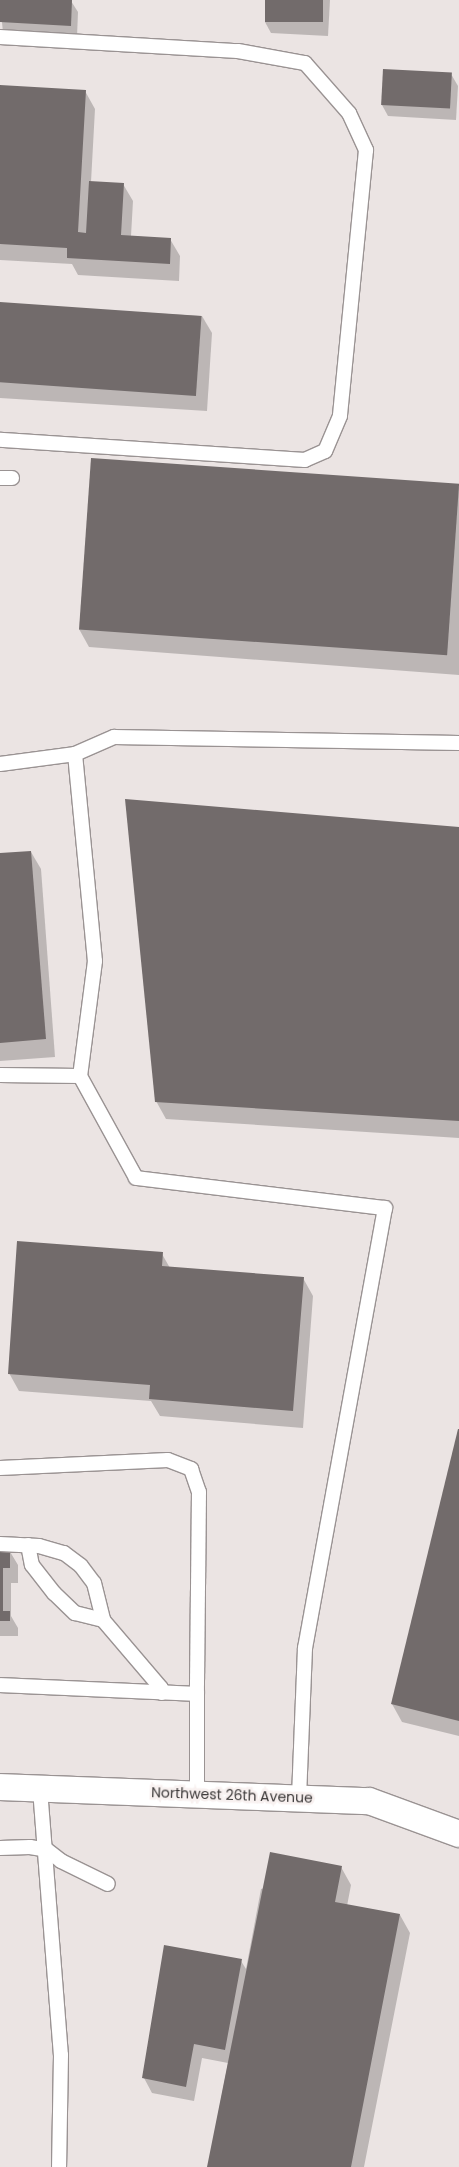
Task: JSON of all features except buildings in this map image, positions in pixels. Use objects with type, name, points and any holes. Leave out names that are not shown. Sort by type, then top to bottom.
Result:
[{"type":"street","name":"Northwest 26th Avenue","points":[[0,1787],[369,1801],[459,1834]]},
{"type":"lane","points":[[0,37],[238,51],[305,62],[349,113],[366,150],[340,416],[325,451],[305,460],[0,440]]},
{"type":"lane","points":[[0,764],[75,754],[91,744],[114,737],[459,743]]},
{"type":"lane","points":[[75,754],[95,961],[80,1076],[136,1178],[385,1208],[305,1648],[300,1797]]},
{"type":"lane","points":[[0,1074],[80,1076]]},
{"type":"lane","points":[[0,1468],[168,1460],[191,1469],[199,1492],[196,1794]]},
{"type":"lane","points":[[0,1544],[28,1545],[64,1553],[81,1566],[94,1583],[103,1620],[161,1688],[162,1693]]},
{"type":"lane","points":[[28,1545],[32,1565],[54,1593],[75,1613],[103,1620]]},
{"type":"lane","points":[[0,1685],[197,1694]]},
{"type":"lane","points":[[40,1789],[47,1850],[61,2055],[59,2167]]},
{"type":"lane","points":[[0,1848],[30,1846],[47,1850],[61,1861],[108,1884]]}]
